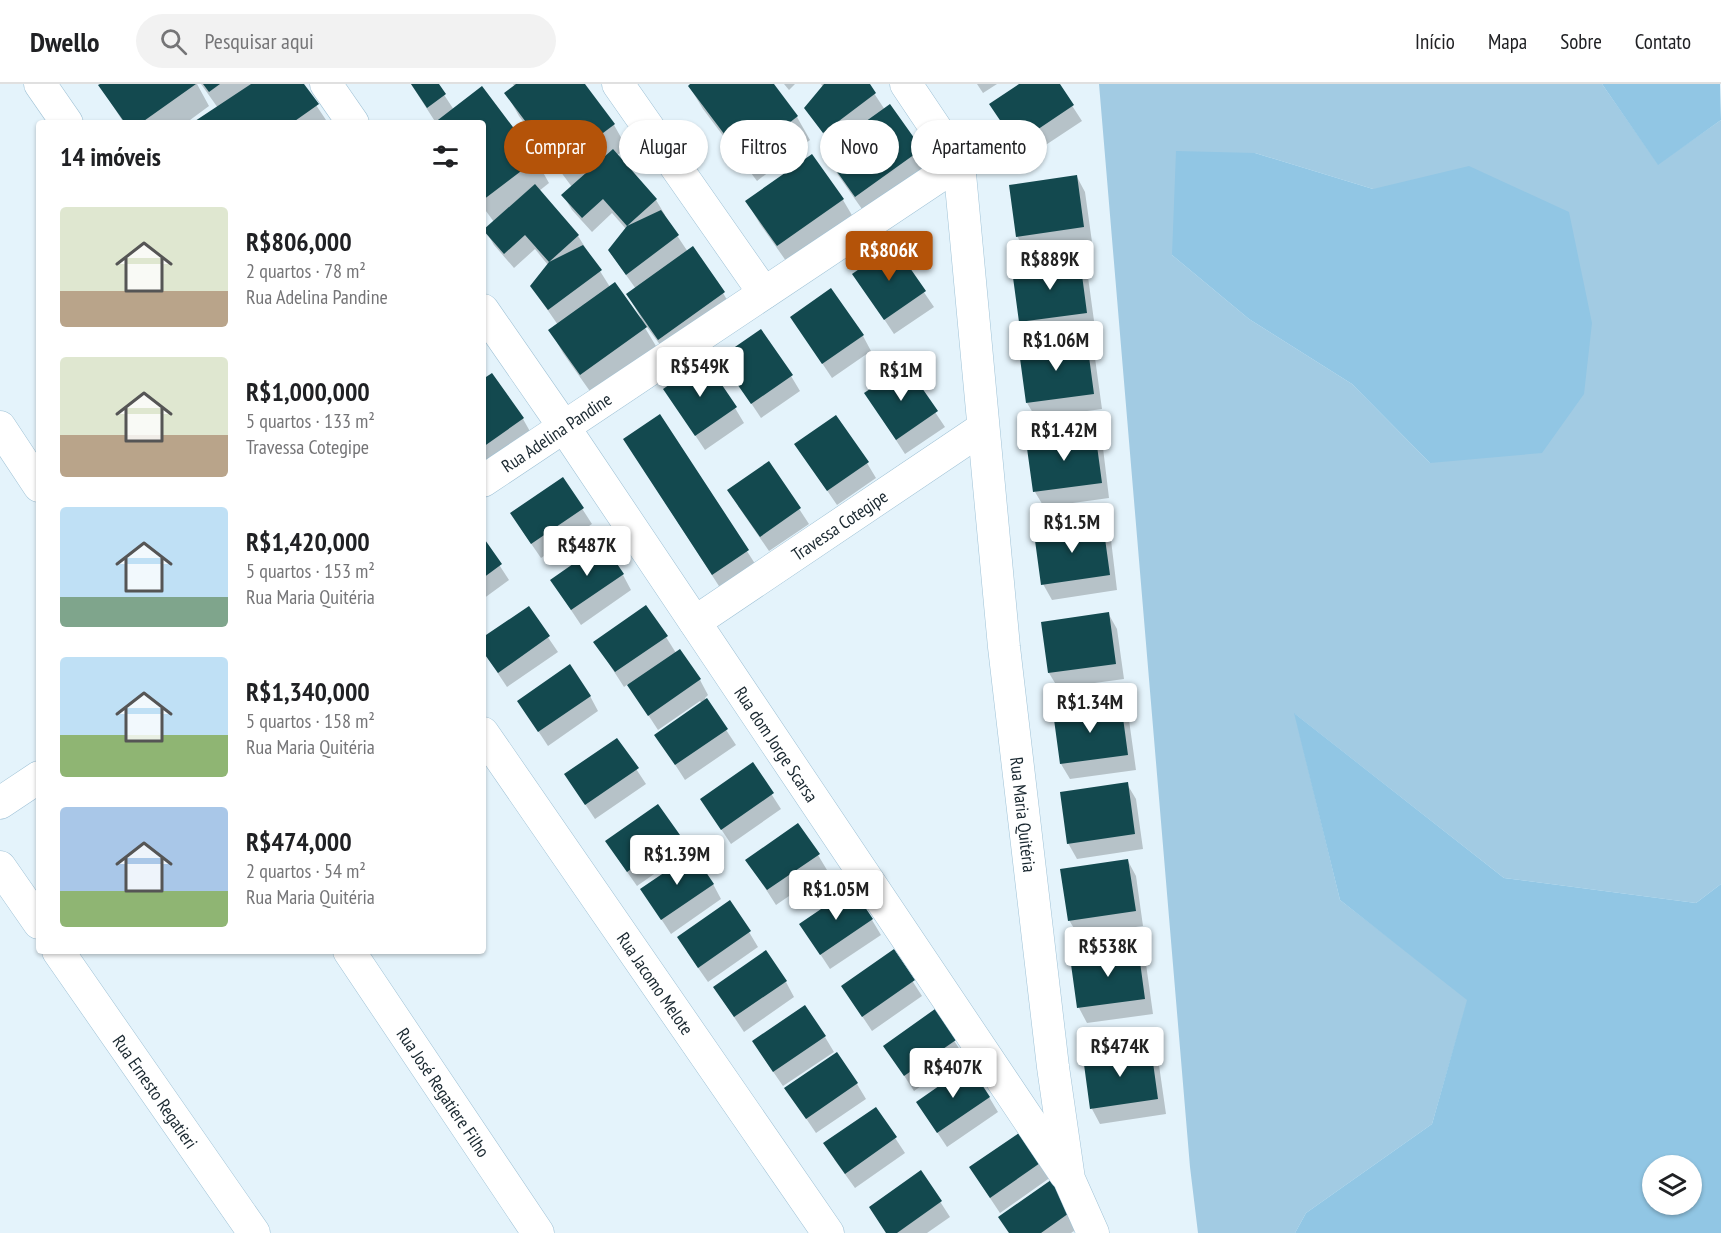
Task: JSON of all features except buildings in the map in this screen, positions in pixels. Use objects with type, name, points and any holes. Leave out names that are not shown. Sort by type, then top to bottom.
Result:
[{"type":"street","points":[[40,84],[65,120]]},
{"type":"street","points":[[326,84],[351,120]]},
{"type":"street","points":[[618,84],[764,293]]},
{"type":"street","name":"Rua Maria Quitéria","points":[[906,84],[930,120]]},
{"type":"street","name":"Rua Adelina Pandine","points":[[486,479],[942,174]]},
{"type":"street","name":"Rua Maria Quitéria","points":[[960,174],[1004,647],[1053,1067],[1069,1179],[1089,1231]]},
{"type":"street","name":"Rua dom Jorge Scarsa","points":[[486,314],[564,426],[1069,1179]]},
{"type":"street","points":[[0,427],[36,481]]},
{"type":"street","name":"Travessa Cotegipe","points":[[695,622],[983,428]]},
{"type":"street","name":"Rua Jacomo Melote","points":[[486,737],[828,1233]]},
{"type":"street","points":[[0,803],[36,779]]},
{"type":"street","points":[[0,867],[36,919]]},
{"type":"street","name":"Rua Ernesto Regatieri","points":[[60,954],[254,1233]]},
{"type":"street","name":"Rua José Regatiere Filho","points":[[351,954],[538,1233]]},
{"type":"shaded area","points":[[1099,84],[1602,84],[1658,164],[1721,120],[1721,884],[1696,903],[1504,878],[1295,714],[1340,900],[1468,999],[1432,1124],[1306,1213],[1295,1233],[1198,1233],[1190,1167]],"holes":[[[1255,153],[1373,189],[1430,463],[1352,384],[1249,319],[1172,255]]]},
{"type":"shaded area","points":[[1602,84],[1720,84],[1721,120],[1658,165]]},
{"type":"shaded area","points":[[1176,151],[1255,153],[1373,189],[1469,166],[1569,212],[1592,323],[1584,394],[1542,453],[1430,463],[1352,384],[1249,319],[1172,255]]},
{"type":"shaded area","points":[[1294,713],[1504,878],[1696,903],[1721,884],[1721,1233],[1295,1233],[1306,1213],[1432,1124],[1467,1000],[1340,900]]}]
